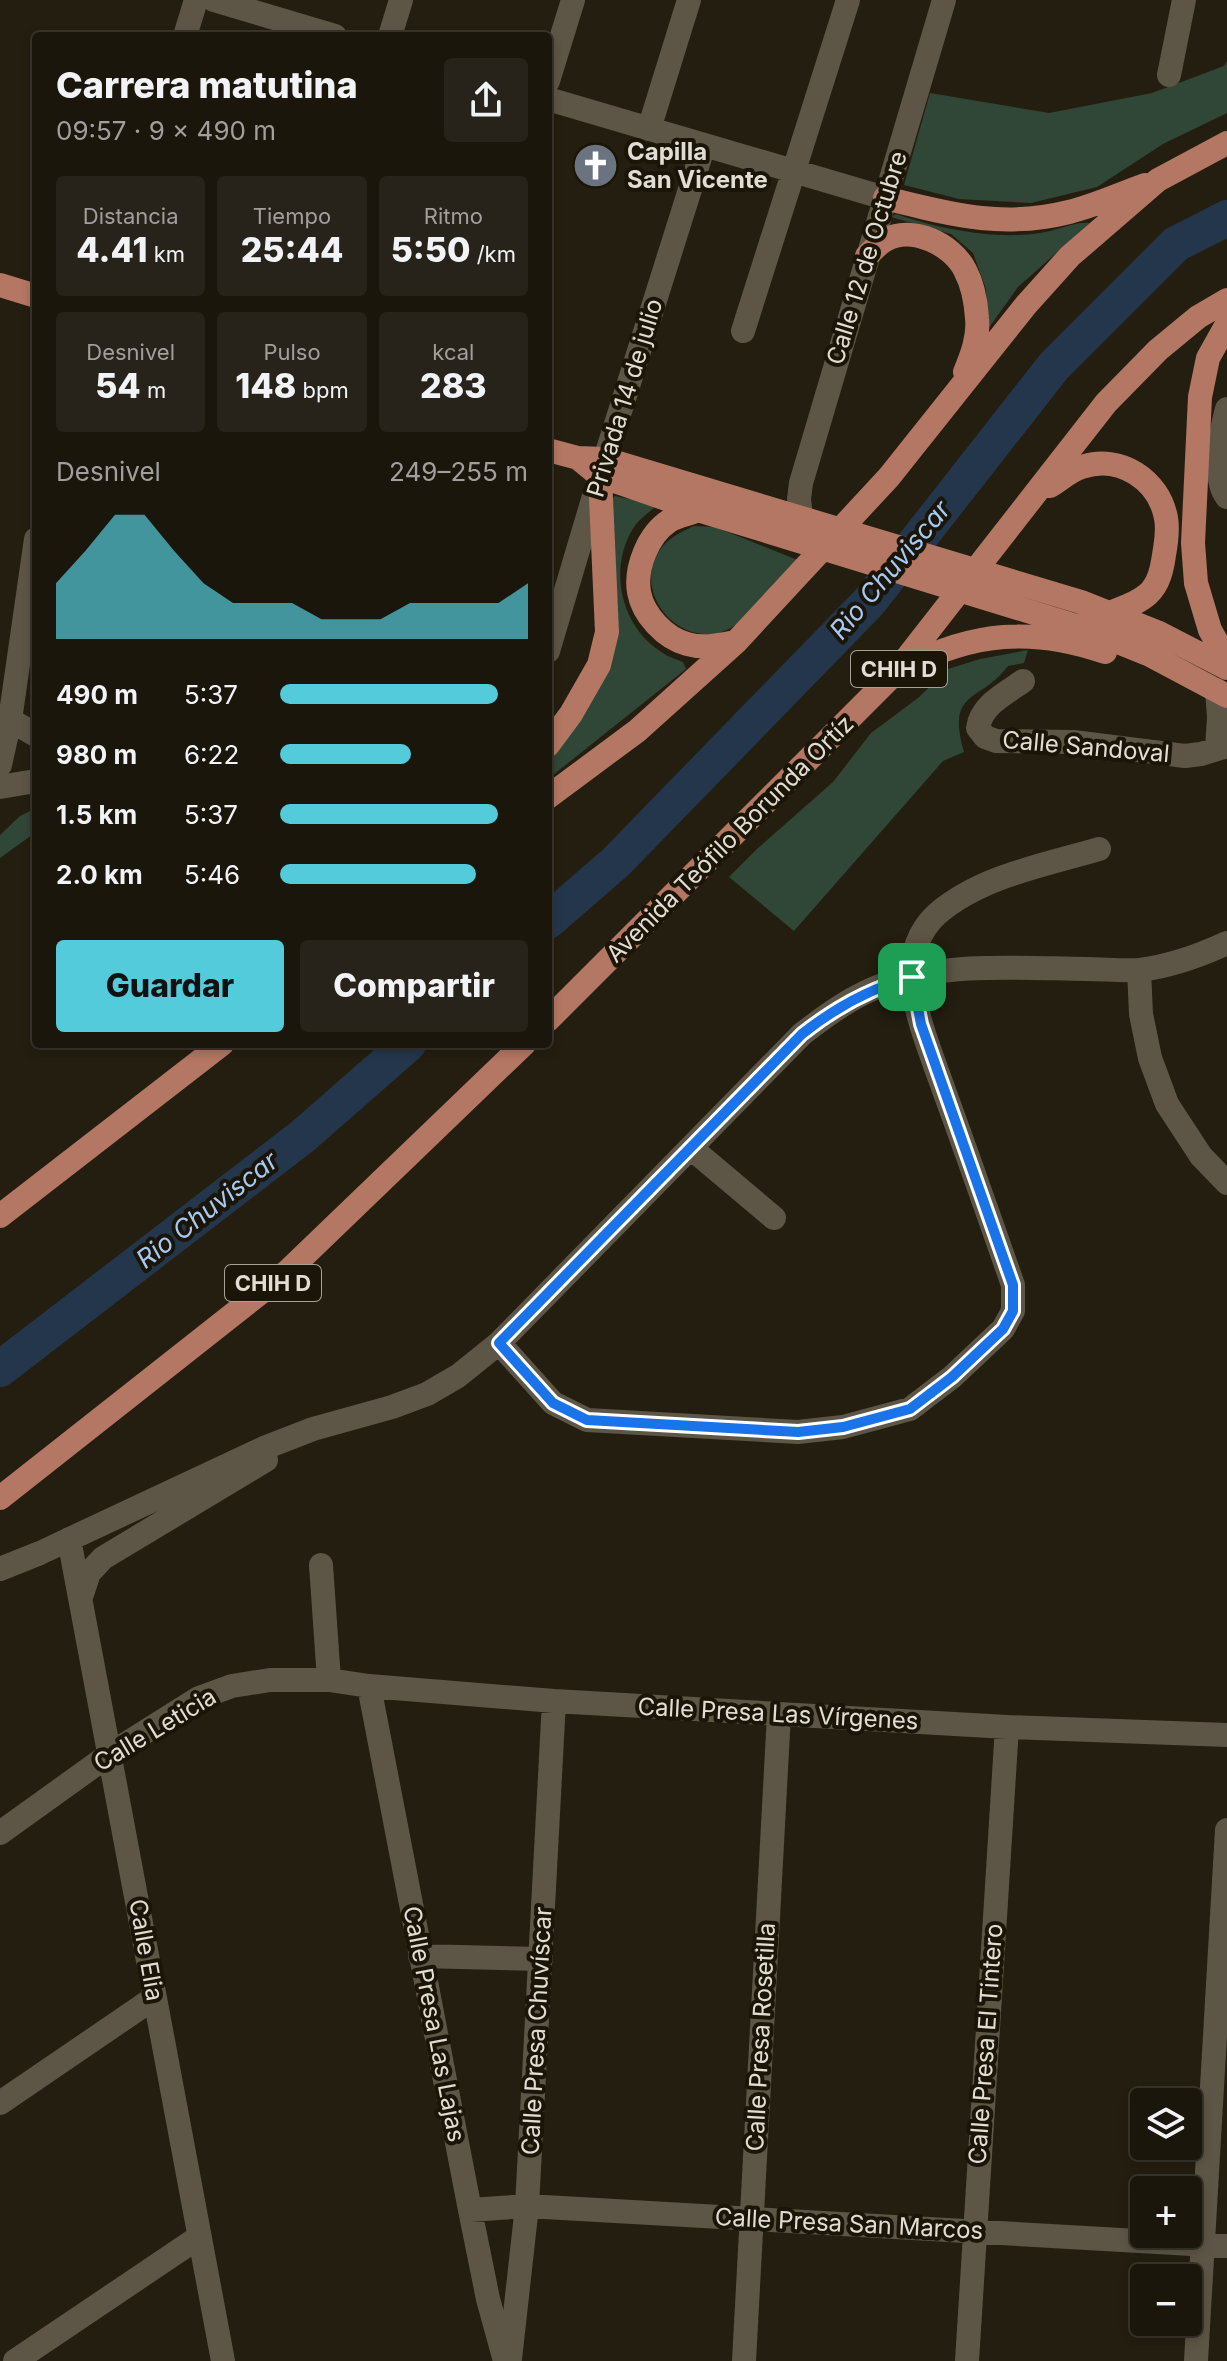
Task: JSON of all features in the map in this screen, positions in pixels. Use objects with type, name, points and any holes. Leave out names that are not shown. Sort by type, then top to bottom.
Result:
[{"type":"main road","points":[[885,198],[959,216],[987,220],[1030,219],[1071,212],[1158,180],[1227,143]]},
{"type":"main road","points":[[552,794],[637,731],[736,642],[889,477],[1026,305],[1070,256],[1158,180]]},
{"type":"main road","points":[[867,256],[883,241],[899,234],[924,237],[943,246],[964,267],[974,291],[978,322],[973,351],[956,393]]},
{"type":"main road","points":[[0,285],[32,295]]},
{"type":"main road","name":"Avenida Teófilo Borunda Ortíz","points":[[552,1016],[896,672],[1106,403],[1158,350],[1198,317],[1227,300]]},
{"type":"main road","points":[[1227,324],[1208,358],[1200,397],[1193,543],[1196,583],[1210,630],[1227,660]]},
{"type":"main road","points":[[552,451],[603,467],[698,510],[1057,620],[1219,684]]},
{"type":"main road","points":[[1038,493],[1082,467],[1110,463],[1135,470],[1158,495],[1166,519],[1166,548],[1161,573],[1149,593],[1131,605],[1109,613]]},
{"type":"main road","points":[[603,467],[810,519],[1081,602],[1159,633],[1219,684]]},
{"type":"main road","points":[[552,740],[571,714],[599,665],[607,632],[603,467]]},
{"type":"main road","points":[[698,510],[669,521],[651,539],[641,566],[639,592],[648,612],[663,632],[686,644],[708,647],[736,642]]},
{"type":"main road","points":[[896,672],[961,643],[1002,637],[1041,637],[1083,644],[1219,684]]},
{"type":"main road","points":[[0,1216],[217,1048]]},
{"type":"main road","name":"CHIH D","points":[[0,1498],[288,1271],[520,1048]]},
{"type":"street","points":[[186,32],[196,0]]},
{"type":"street","points":[[214,0],[322,32]]},
{"type":"street","points":[[391,32],[401,0]]},
{"type":"street","points":[[552,68],[573,0]]},
{"type":"street","points":[[649,129],[689,0]]},
{"type":"street","points":[[743,331],[848,0]]},
{"type":"street","name":"Calle 12 de Octubre","points":[[810,519],[799,499],[801,483],[944,0]]},
{"type":"street","points":[[1169,75],[1184,0]]},
{"type":"street","points":[[552,100],[885,198]]},
{"type":"street","name":"Privada 14 de julio","points":[[552,638],[704,145]]},
{"type":"street","points":[[1227,409],[1220,448],[1220,481],[1227,497]]},
{"type":"street","points":[[0,765],[10,720],[32,567]]},
{"type":"street","name":"Calle Sandoval","points":[[1023,681],[988,706],[980,717],[978,728],[985,737],[996,741],[1100,744],[1185,756],[1222,748]]},
{"type":"street","points":[[1219,684],[1222,748]]},
{"type":"street","points":[[10,720],[32,733]]},
{"type":"street","points":[[0,787],[32,782]]},
{"type":"street","points":[[499,1343],[553,1403],[587,1420],[623,1423],[798,1432],[843,1427],[910,1409],[952,1377],[1003,1329],[1013,1311],[1013,1285],[921,1024],[912,977],[914,954],[920,935],[935,915],[968,892],[1013,874],[1099,849]]},
{"type":"street","points":[[0,1569],[221,1467],[313,1429],[427,1394],[458,1376],[499,1343],[802,1034],[827,1014],[857,997],[885,984],[953,970],[1139,970],[1192,959],[1227,943]]},
{"type":"street","points":[[1139,970],[1141,1014],[1150,1058],[1167,1104],[1201,1156],[1227,1183]]},
{"type":"street","points":[[691,1148],[774,1218]]},
{"type":"street","points":[[81,1599],[89,1573],[103,1558],[259,1465],[313,1429]]},
{"type":"street","name":"Calle Elia","points":[[69,1539],[223,2361]]},
{"type":"street","points":[[321,1565],[329,1680]]},
{"type":"street","name":"Calle Leticia","points":[[0,1833],[110,1754],[199,1698],[232,1686],[270,1680],[329,1680]]},
{"type":"street","name":"Calle Presa Las Vírgenes","points":[[329,1680],[554,1701],[1007,1727],[1227,1735]]},
{"type":"street","name":"Calle Presa Las Lajas","points":[[369,1686],[488,2299],[508,2361]]},
{"type":"street","name":"Calle Presa Chuvíscar","points":[[508,2361],[527,2206],[554,1701]]},
{"type":"street","name":"Calle Presa Rosetilla","points":[[744,2361],[779,1714]]},
{"type":"street","name":"Calle Presa El Tintero","points":[[967,2361],[1007,1727]]},
{"type":"street","points":[[1196,2361],[1215,2245],[1227,1830]]},
{"type":"street","points":[[420,1956],[541,1959]]},
{"type":"street","points":[[0,2103],[154,1998]]},
{"type":"street","name":"Calle Presa San Marcos","points":[[470,2210],[527,2206],[1215,2245]]},
{"type":"street","points":[[15,2361],[199,2237]]},
{"type":"green space","points":[[1227,61],[1227,113],[1163,144],[1097,187],[1031,203],[959,199],[904,185],[930,93],[1049,113],[1152,93],[1224,66]]},
{"type":"green space","points":[[896,214],[949,228],[1005,235],[1040,233],[1090,223],[1018,287],[983,336],[986,289],[973,253],[951,234],[891,217]]},
{"type":"green space","points":[[615,496],[657,505],[636,524],[626,543],[621,560],[622,594],[627,611],[646,640],[683,662],[686,669],[552,776],[552,757],[582,717],[600,683],[612,499]]},
{"type":"green space","points":[[694,526],[715,527],[800,561],[739,623],[711,634],[694,633],[666,615],[656,600],[652,567],[663,546]]},
{"type":"green space","points":[[1028,650],[1024,663],[1008,666],[962,707],[959,717],[964,752],[943,761],[794,931],[729,877],[833,782],[871,733],[918,698],[948,669]]},
{"type":"green space","points":[[32,810],[32,835],[0,858],[0,835],[20,816]]},
{"type":"waterway","name":"Rio Chuviscar","points":[[552,918],[616,862],[869,602],[1054,366],[1176,244],[1227,218]]},
{"type":"waterway","name":"Rio Chuviscar","points":[[0,1369],[303,1136],[403,1048]]},
{"type":"place","name":"Capilla San Vicente","points":[[596,166]]},
{"type":"route","points":[[912,977],[921,1024],[1013,1285],[1013,1311],[1003,1329],[952,1377],[910,1409],[843,1427],[798,1432],[623,1423],[587,1420],[553,1403],[499,1343],[802,1034],[827,1014],[857,997],[885,984],[912,977]]}]
